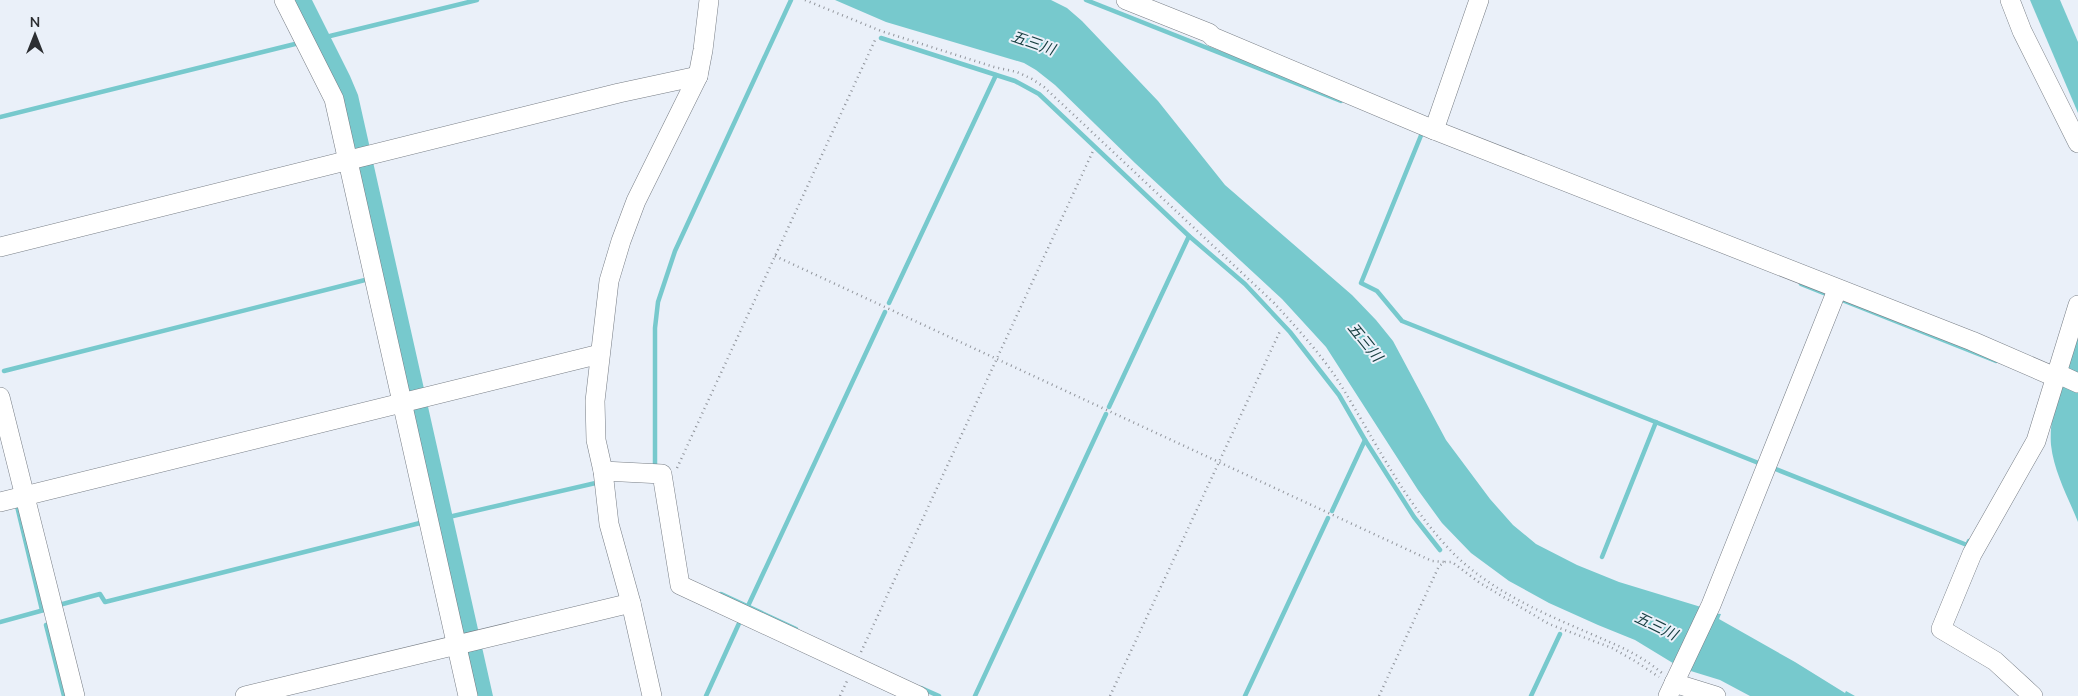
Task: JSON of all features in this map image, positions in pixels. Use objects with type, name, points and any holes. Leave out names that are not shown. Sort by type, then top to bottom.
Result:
[{"type":"street","points":[[284,0],[326,79],[334,99],[468,696]]},
{"type":"street","points":[[652,696],[609,524],[603,471],[596,440],[595,411],[609,282],[620,241],[636,201],[698,76],[703,50],[708,0]]},
{"type":"street","points":[[1126,0],[1209,33],[1213,37],[1434,130],[1837,290],[2078,382]]},
{"type":"street","points":[[1434,130],[1479,0]]},
{"type":"street","points":[[2010,0],[2022,31],[2078,143]]},
{"type":"street","points":[[0,247],[619,93],[698,76]]},
{"type":"street","points":[[1716,696],[1671,690],[1711,604],[1837,290]]},
{"type":"street","points":[[2033,696],[1995,661],[1941,629],[1972,554],[2036,441],[2078,305]]},
{"type":"street","points":[[0,502],[444,392],[506,379],[600,354]]},
{"type":"street","points":[[0,397],[75,696]]},
{"type":"street","points":[[603,471],[662,474],[680,585],[919,696]]},
{"type":"street","points":[[245,696],[630,603]]},
{"type":"path","points":[[805,0],[881,31],[1017,72],[1044,87],[1274,303],[1306,338],[1336,377],[1389,467],[1417,508],[1456,555],[1484,580],[1553,617],[1642,658],[1671,690]]},
{"type":"path","points":[[662,474],[674,474],[876,38]]},
{"type":"path","points":[[840,696],[1093,151]]},
{"type":"path","points":[[775,256],[1432,561],[1452,562],[1480,583],[1549,624],[1612,648],[1635,661],[1659,677],[1671,690]]},
{"type":"path","points":[[1110,696],[1280,329]]},
{"type":"path","points":[[1379,696],[1439,566],[1445,562]]},
{"type":"water","points":[[289,0],[312,0],[358,95],[493,696],[472,696],[342,112]]},
{"type":"water","name":"五三川","points":[[835,0],[1051,0],[1067,8],[1082,21],[1158,101],[1225,185],[1352,295],[1376,320],[1393,341],[1446,440],[1490,499],[1513,525],[1536,544],[1577,565],[1619,582],[1701,607],[1712,613],[1721,614],[1719,619],[1845,693],[1846,691],[1855,696],[1750,696],[1720,680],[1681,668],[1635,640],[1549,603],[1509,581],[1471,553],[1442,523],[1418,490],[1326,347],[1282,299],[1135,163],[1055,85],[1024,63],[886,22]]},
{"type":"water","points":[[2030,0],[2060,0],[2078,42],[2078,113]]},
{"type":"water","points":[[2078,329],[2078,522],[2055,465],[2051,445],[2051,431],[2056,402]]},
{"type":"waterway","points":[[330,36],[477,0]]},
{"type":"waterway","points":[[655,469],[655,328],[658,302],[675,251],[791,0]]},
{"type":"waterway","points":[[1086,0],[1341,101]]},
{"type":"waterway","points":[[881,38],[1015,81],[1039,94],[1189,236],[1245,284],[1290,332],[1339,395],[1414,517],[1440,550]]},
{"type":"waterway","points":[[0,117],[299,43]]},
{"type":"waterway","points":[[889,303],[996,75]]},
{"type":"waterway","points":[[1422,133],[1361,283],[1377,291],[1402,321],[1761,464]]},
{"type":"waterway","points":[[1109,407],[1189,236]]},
{"type":"waterway","points":[[4,371],[369,279]]},
{"type":"waterway","points":[[1801,284],[1826,294]]},
{"type":"waterway","points":[[1842,300],[1996,361]]},
{"type":"waterway","points":[[748,606],[885,312]]},
{"type":"waterway","points":[[975,696],[1106,414]]},
{"type":"waterway","points":[[1602,557],[1656,422]]},
{"type":"waterway","points":[[1332,511],[1365,440]]},
{"type":"waterway","points":[[1773,468],[1967,545],[1969,541]]},
{"type":"waterway","points":[[453,516],[600,482]]},
{"type":"waterway","points":[[18,503],[17,506],[42,610]]},
{"type":"waterway","points":[[1245,696],[1328,518]]},
{"type":"waterway","points":[[59,605],[100,594],[105,602],[424,522]]},
{"type":"waterway","points":[[721,594],[796,629]]},
{"type":"waterway","points":[[0,622],[44,610]]},
{"type":"waterway","points":[[706,696],[741,619]]},
{"type":"waterway","points":[[46,625],[64,696]]},
{"type":"waterway","points":[[1531,696],[1560,634]]},
{"type":"waterway","points":[[921,688],[939,696]]}]
